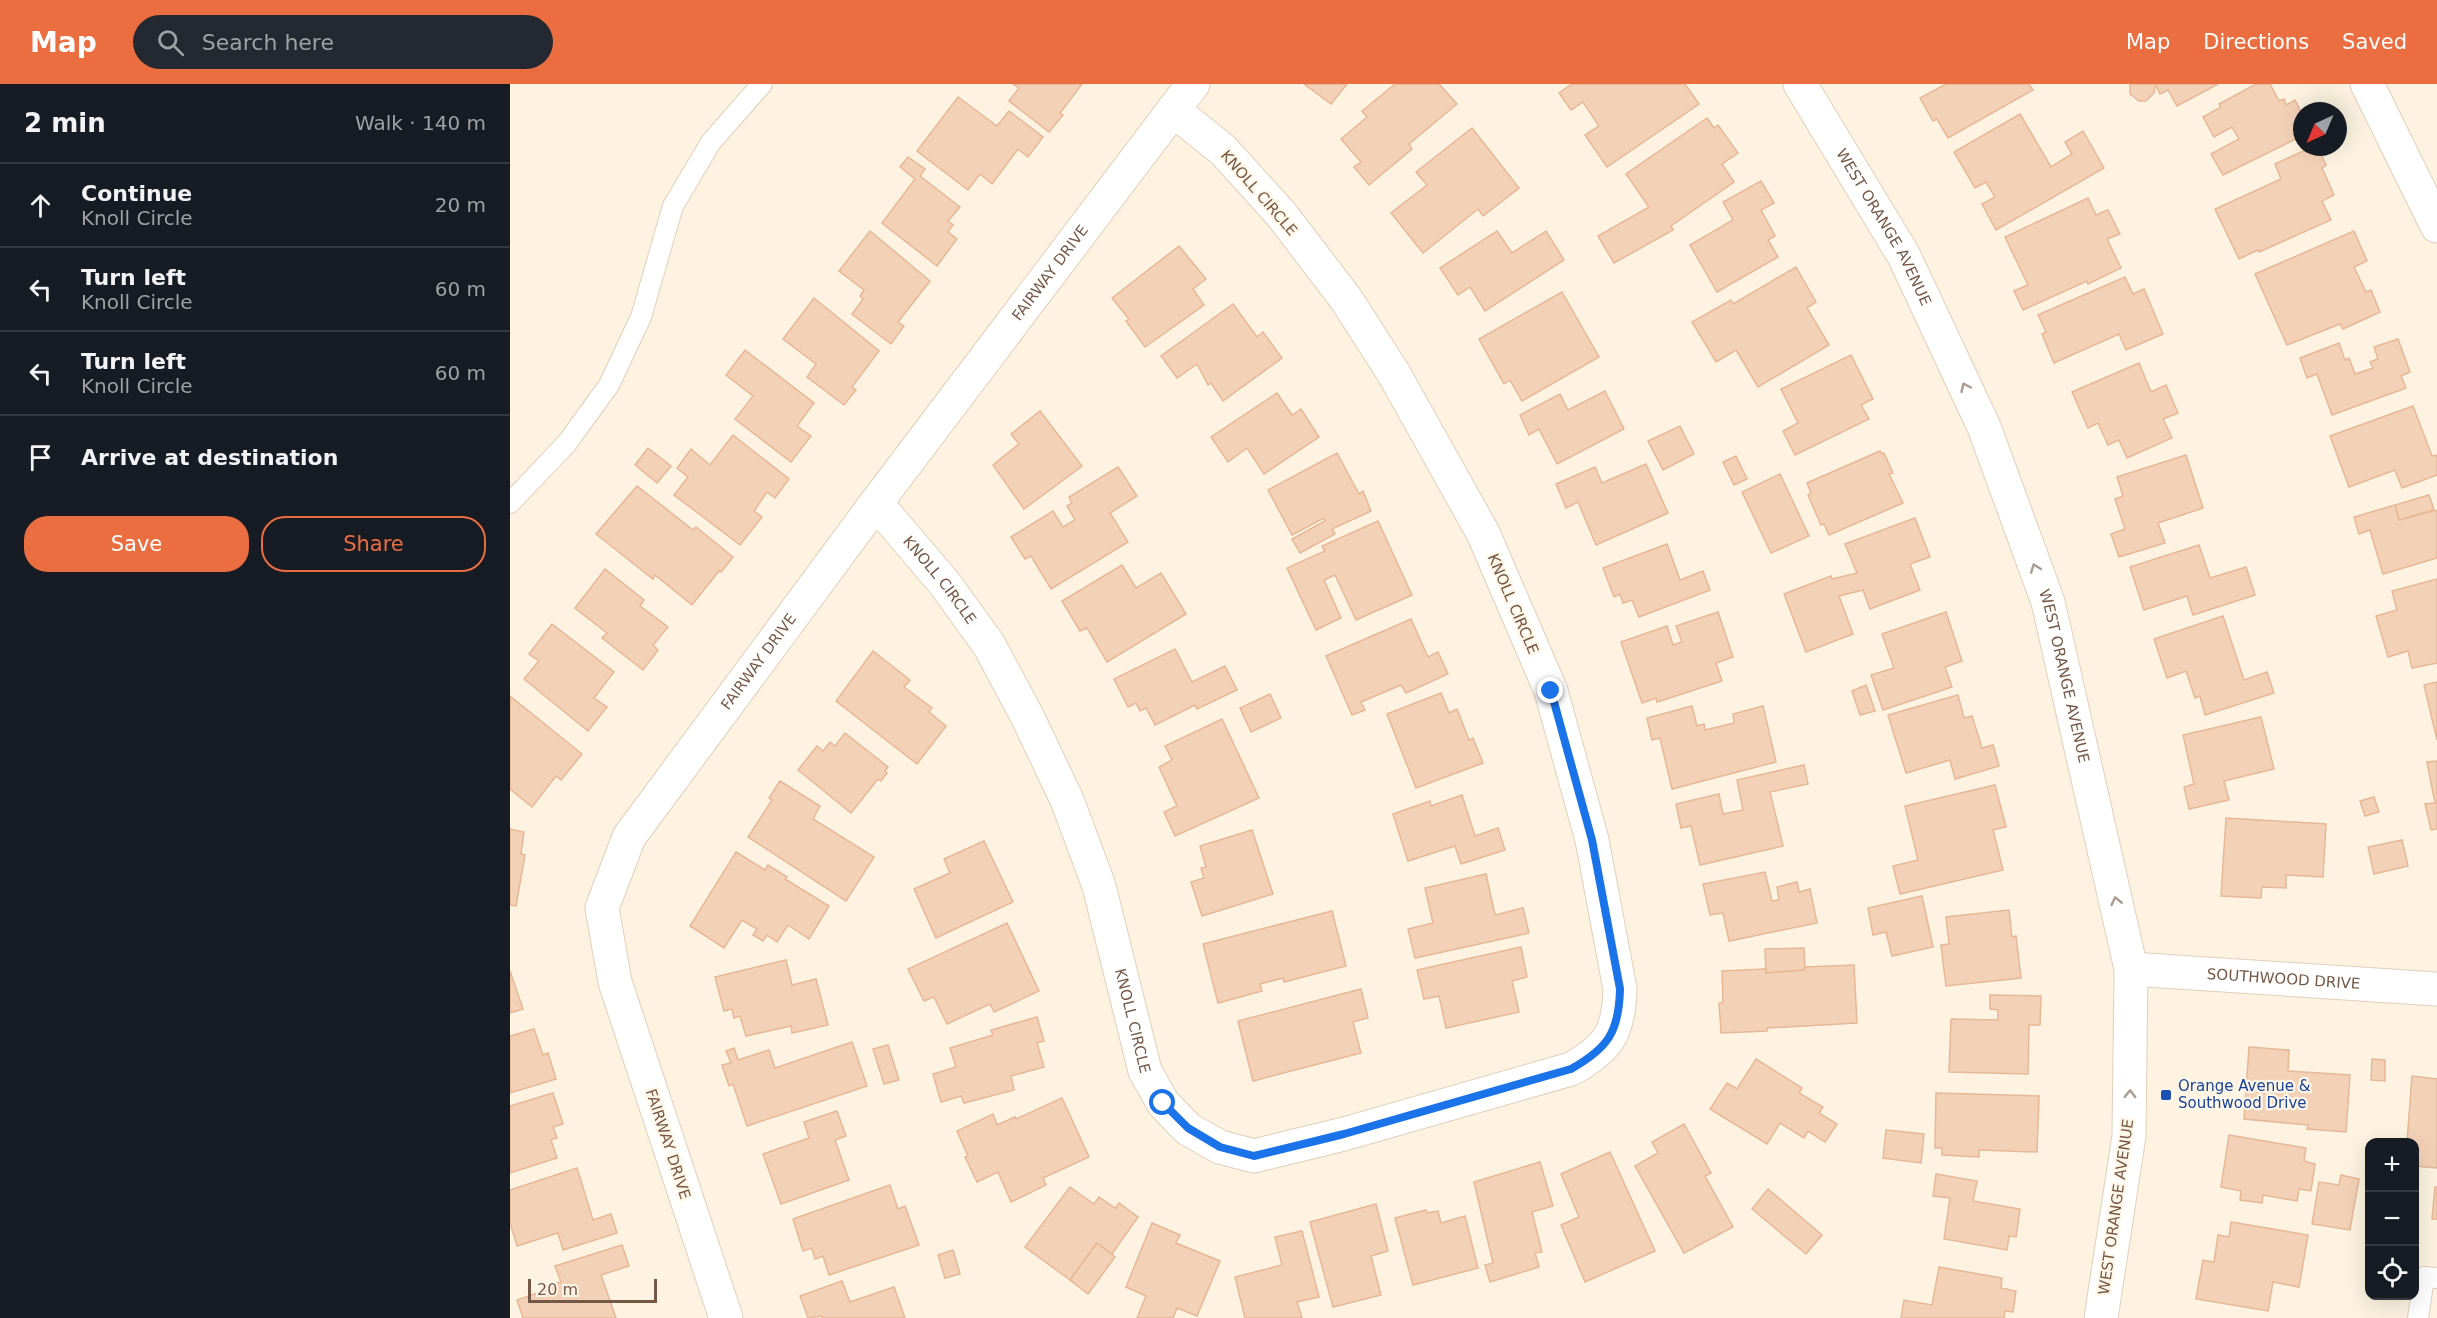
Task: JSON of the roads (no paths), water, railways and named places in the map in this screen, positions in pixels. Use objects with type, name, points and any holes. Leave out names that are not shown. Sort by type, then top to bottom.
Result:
[{"type":"street","name":"FAIRWAY DRIVE","points":[[726,1318],[615,982],[602,908],[629,837],[876,503],[1193,84]]},
{"type":"street","name":"WEST ORANGE AVENUE","points":[[1800,84],[1904,256],[1984,427],[2048,602],[2131,969],[2129,1136],[2101,1318]]},
{"type":"street","points":[[2367,84],[2437,226]]},
{"type":"street","name":"KNOLL CIRCLE","points":[[876,503],[945,584],[989,645],[1028,718],[1067,800],[1099,886],[1145,1071],[1163,1103],[1188,1128],[1220,1147],[1254,1156],[1344,1134],[1571,1069],[1593,1057],[1610,1038],[1619,1014],[1620,989],[1592,840],[1551,691],[1483,533],[1394,374],[1346,298],[1281,214],[1230,158],[1173,110]]},
{"type":"street","name":"SOUTHWOOD DRIVE","points":[[2131,969],[2437,989]]},
{"type":"lane","points":[[510,503],[567,443],[609,385],[641,317],[673,206],[711,142],[762,84]]},
{"type":"lane","points":[[2418,1318],[2424,1276],[2437,1278]]},
{"type":"place","name":"Orange Avenue & Southwood Drive","points":[[2166,1095]]}]
